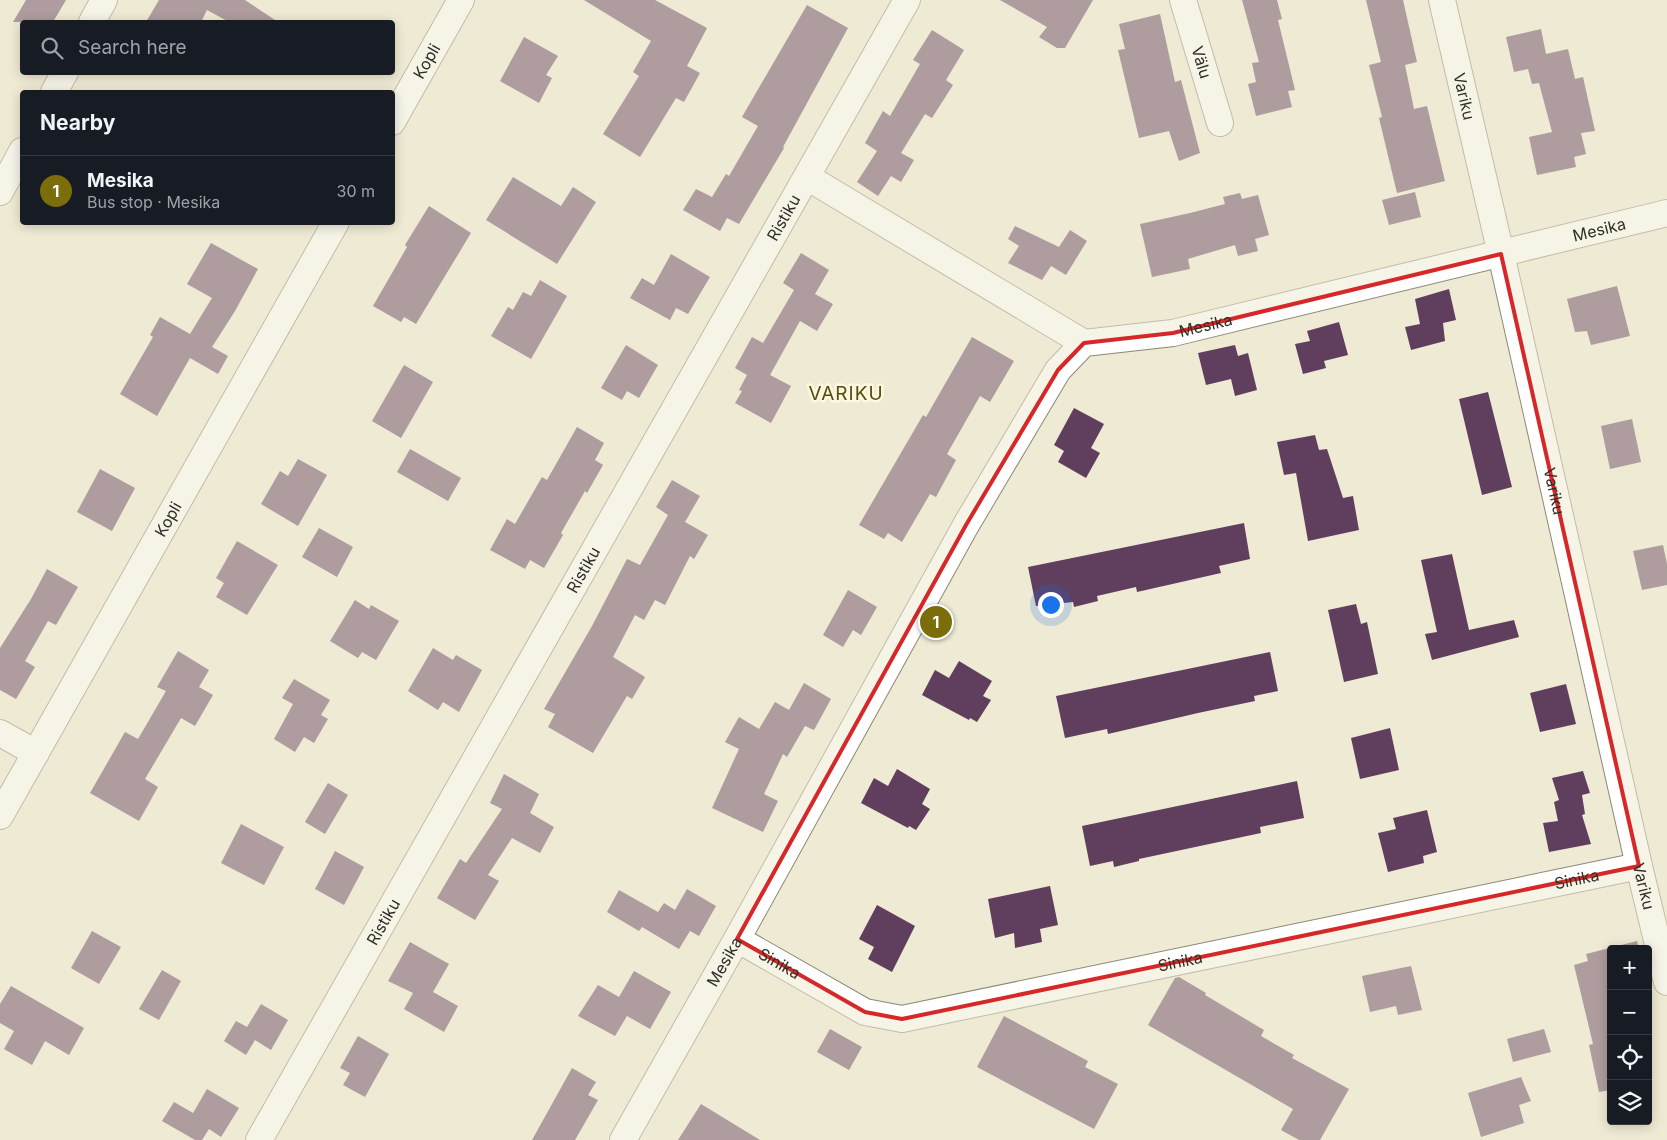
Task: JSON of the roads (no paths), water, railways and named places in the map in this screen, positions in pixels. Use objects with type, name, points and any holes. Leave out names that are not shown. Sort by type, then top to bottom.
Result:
[{"type":"street","points":[[93,20],[104,0]]},
{"type":"street","name":"Kopli","points":[[395,117],[461,0]]},
{"type":"street","name":"Ristiku","points":[[260,1140],[907,0]]},
{"type":"street","name":"Välu","points":[[1184,0],[1220,123]]},
{"type":"street","name":"Variku","points":[[1442,0],[1667,982]]},
{"type":"street","points":[[55,90],[63,75]]},
{"type":"street","points":[[0,192],[20,155]]},
{"type":"street","points":[[807,177],[1084,343]]},
{"type":"street","name":"Mesika","points":[[623,1140],[966,526],[1058,370],[1084,343],[1173,334],[1667,213]]},
{"type":"street","name":"Kopli","points":[[0,816],[334,225]]},
{"type":"street","points":[[0,733],[36,753]]},
{"type":"street","name":"Sinika","points":[[737,939],[865,1012],[902,1019],[1639,866]]},
{"type":"place","name":"Mesika","points":[[936,622]]},
{"type":"district","name":"VARIKU","points":[[846,393]]}]
